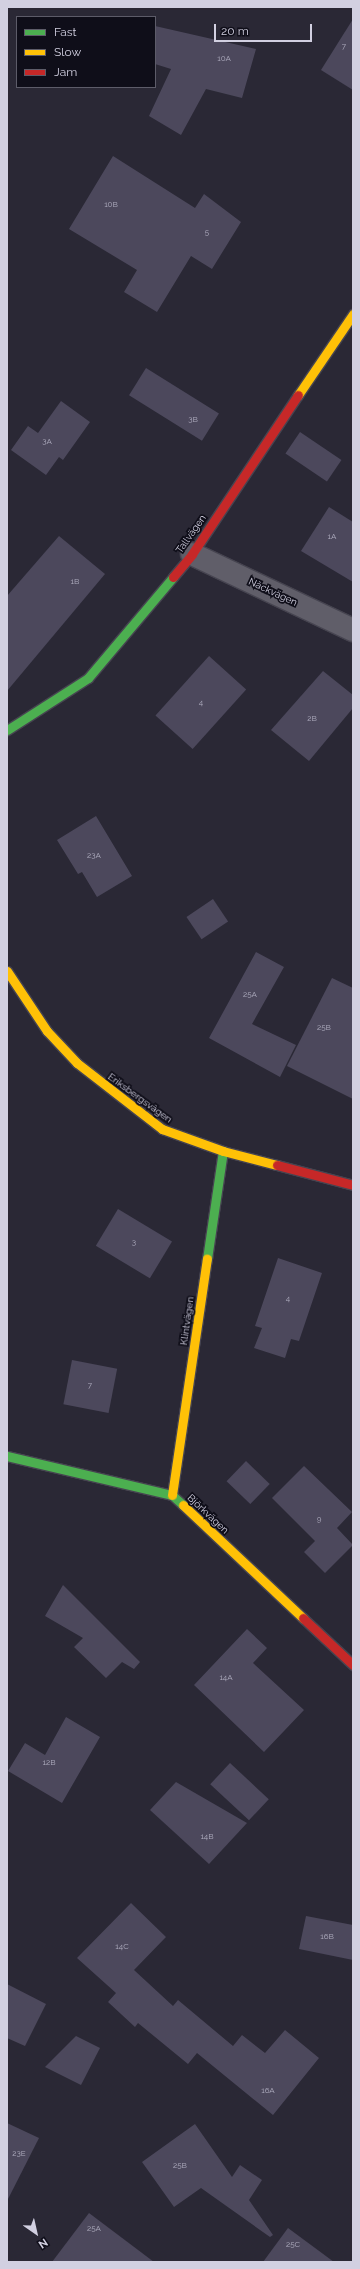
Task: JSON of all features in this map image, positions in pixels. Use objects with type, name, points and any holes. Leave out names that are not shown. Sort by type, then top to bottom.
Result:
[{"type":"street","name":"Tallvägen","points":[[7,730],[88,678],[192,554],[353,314]]},
{"type":"street","name":"Näckvägen","points":[[192,554],[353,630]]},
{"type":"street","name":"Eriksbergsvägen","points":[[7,971],[47,1031],[112,1093],[162,1129],[223,1151],[353,1185]]},
{"type":"street","name":"Klintvägen","points":[[172,1494],[223,1151]]},
{"type":"street","name":"Björkvägen","points":[[7,1456],[172,1494],[353,1665]]},
{"type":"building","points":[[353,19],[353,90],[321,70]]},
{"type":"building","points":[[156,26],[256,49],[242,98],[206,89],[181,135],[149,116],[171,69],[156,64]]},
{"type":"building","points":[[113,156],[195,208],[204,194],[241,222],[212,269],[191,256],[157,312],[124,292],[137,270],[69,229]]},
{"type":"building","points":[[146,368],[219,414],[202,441],[129,395]]},
{"type":"building","points":[[61,401],[90,422],[63,460],[59,457],[46,475],[11,450],[28,426],[38,433]]},
{"type":"building","points":[[300,432],[341,460],[327,482],[285,454]]},
{"type":"building","points":[[329,507],[353,522],[353,582],[301,551]]},
{"type":"building","points":[[59,536],[105,574],[7,691],[7,596]]},
{"type":"building","points":[[209,656],[246,689],[193,749],[155,715]]},
{"type":"building","points":[[323,671],[353,695],[353,708],[309,761],[271,730]]},
{"type":"building","points":[[96,816],[132,876],[97,897],[82,872],[78,874],[57,840]]},
{"type":"building","points":[[213,899],[228,921],[202,939],[186,917]]},
{"type":"building","points":[[256,952],[284,967],[252,1024],[296,1045],[280,1077],[209,1038]]},
{"type":"building","points":[[332,978],[353,988],[353,1099],[287,1066]]},
{"type":"building","points":[[118,1209],[172,1241],[150,1278],[96,1246]]},
{"type":"building","points":[[278,1258],[322,1273],[299,1341],[291,1339],[285,1358],[254,1348],[262,1328],[255,1326]]},
{"type":"building","points":[[72,1360],[117,1369],[109,1413],[63,1404]]},
{"type":"building","points":[[246,1461],[270,1484],[250,1504],[227,1481]]},
{"type":"building","points":[[304,1466],[352,1512],[337,1528],[353,1545],[325,1573],[304,1552],[315,1541],[272,1498]]},
{"type":"building","points":[[63,1585],[140,1662],[134,1669],[122,1662],[106,1678],[74,1647],[83,1638],[45,1616]]},
{"type":"building","points":[[247,1629],[267,1648],[253,1663],[304,1710],[264,1752],[194,1685]]},
{"type":"building","points":[[66,1717],[100,1737],[62,1803],[8,1771],[25,1743],[45,1755]]},
{"type":"building","points":[[230,1763],[269,1799],[249,1820],[210,1784]]},
{"type":"building","points":[[176,1782],[247,1823],[209,1864],[150,1810]]},
{"type":"building","points":[[131,1903],[166,1937],[134,1970],[173,2006],[178,2000],[233,2046],[242,2035],[265,2053],[285,2030],[319,2058],[273,2115],[197,2053],[188,2064],[138,2023],[135,2027],[108,2002],[116,1993],[77,1958]]},
{"type":"building","points":[[306,1916],[353,1925],[353,1960],[299,1949]]},
{"type":"building","points":[[7,1984],[46,2004],[25,2046],[7,2038]]},
{"type":"building","points":[[76,2036],[100,2048],[81,2085],[45,2067]]},
{"type":"building","points":[[7,2123],[39,2138],[7,2201]]},
{"type":"building","points":[[195,2124],[232,2177],[240,2165],[262,2180],[249,2200],[273,2235],[270,2237],[201,2188],[174,2207],[142,2162]]},
{"type":"building","points":[[89,2213],[154,2262],[52,2262]]},
{"type":"building","points":[[288,2228],[334,2262],[263,2262]]},
{"type":"traffic: fast","points":[[7,730],[88,678],[173,577]]},
{"type":"traffic: fast","points":[[207,1259],[223,1151]]},
{"type":"traffic: fast","points":[[7,1456],[172,1495],[183,1505]]},
{"type":"traffic: slow","points":[[298,395],[353,314]]},
{"type":"traffic: slow","points":[[7,971],[47,1031],[77,1063],[162,1129],[223,1151],[277,1165]]},
{"type":"traffic: slow","points":[[172,1495],[207,1259]]},
{"type":"traffic: slow","points":[[183,1505],[303,1618]]},
{"type":"traffic: jam","points":[[173,577],[192,554],[298,395]]},
{"type":"traffic: jam","points":[[277,1165],[353,1185]]},
{"type":"traffic: jam","points":[[303,1618],[353,1665]]}]
